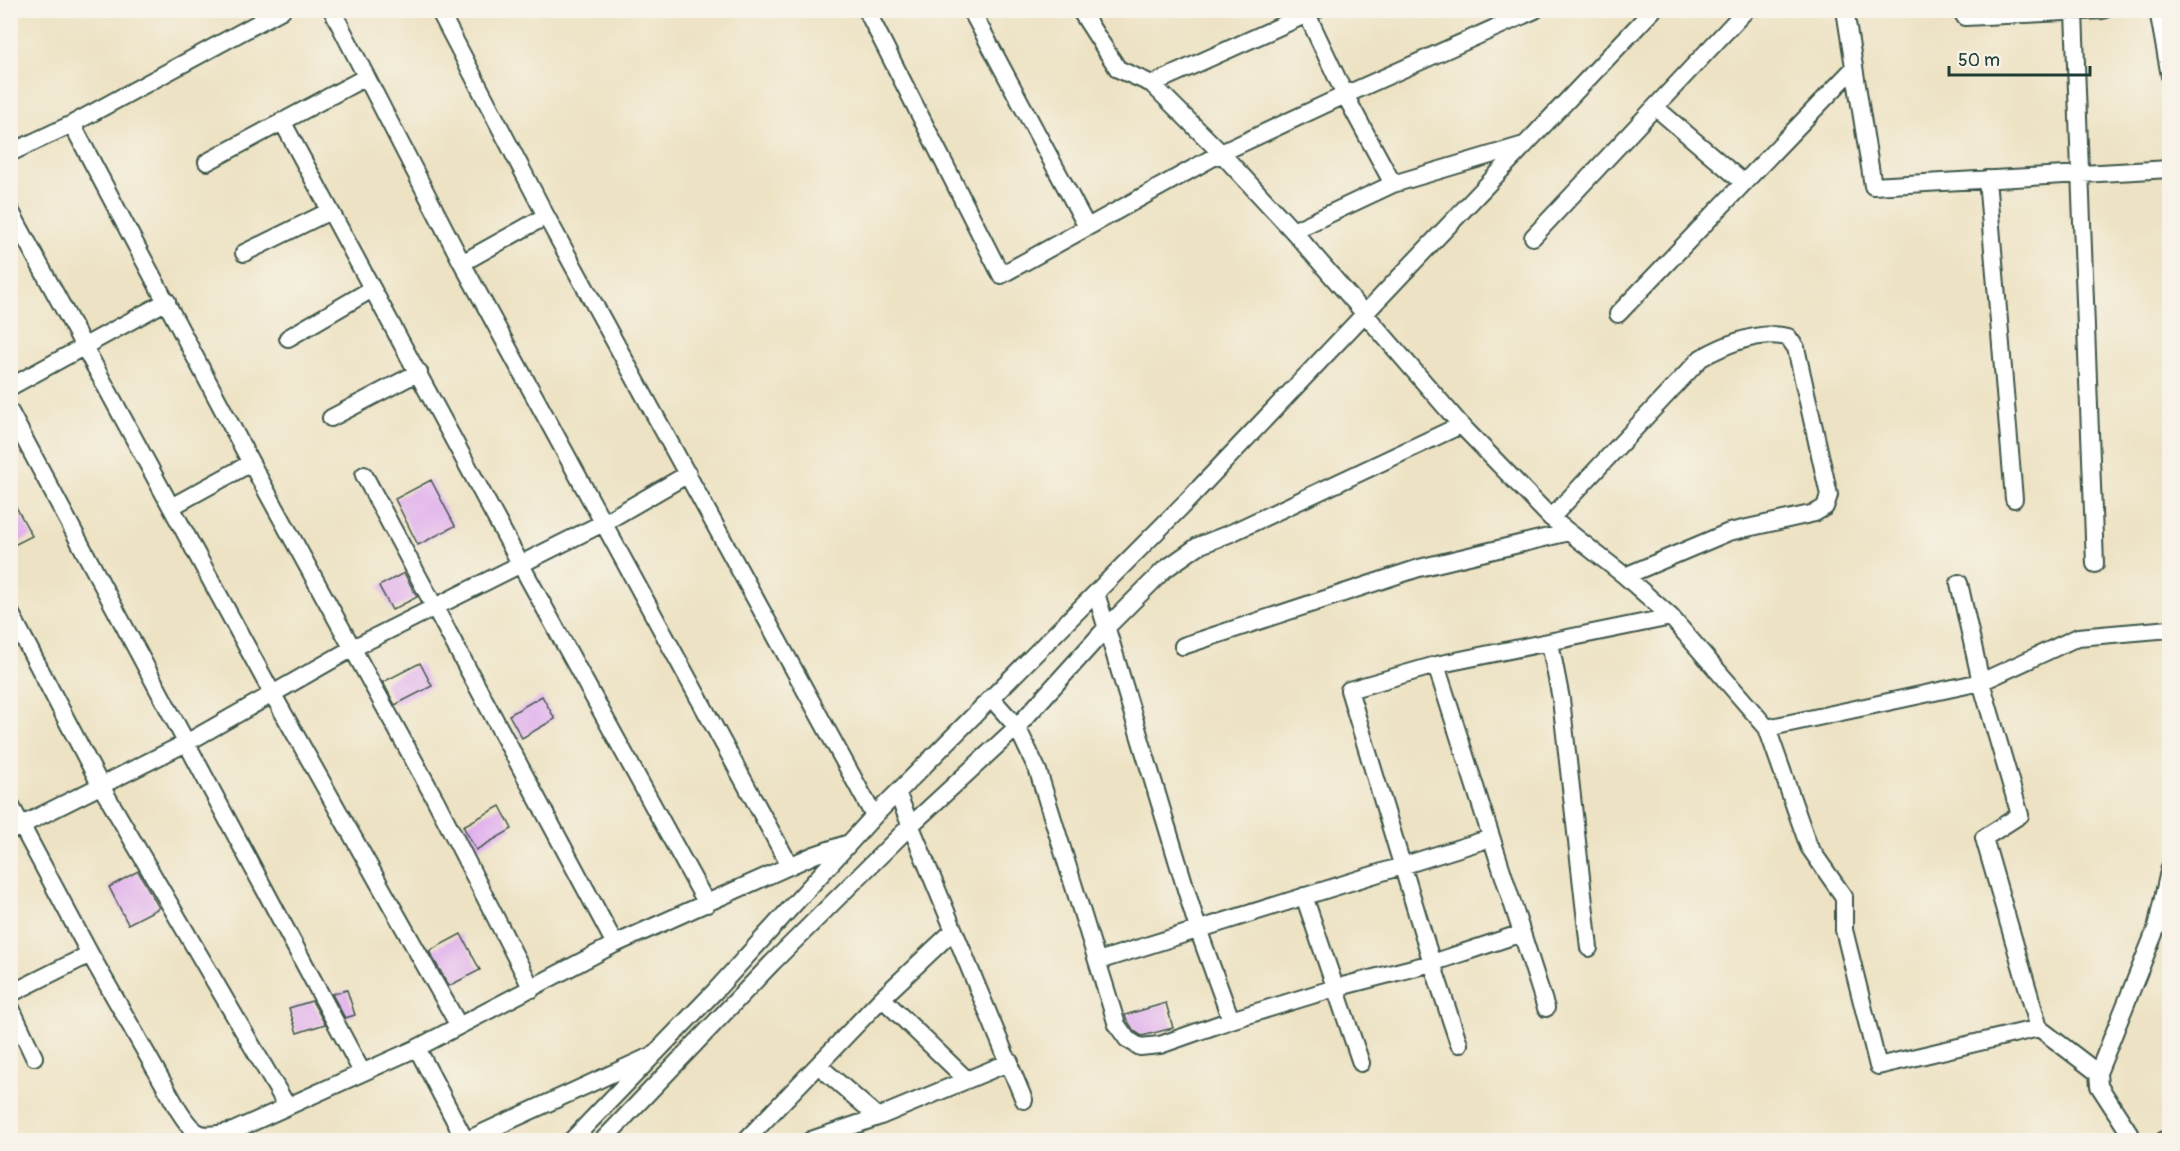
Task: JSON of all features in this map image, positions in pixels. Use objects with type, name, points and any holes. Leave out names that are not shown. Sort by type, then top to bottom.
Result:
[{"type":"street","points":[[10,153],[72,124],[282,10]]},
{"type":"street","points":[[332,10],[462,263],[605,522],[790,866]]},
{"type":"street","points":[[439,10],[546,216],[874,816]]},
{"type":"street","points":[[971,10],[1087,227]]},
{"type":"street","points":[[1080,10],[1118,69],[1152,84],[1221,153],[1293,231],[1369,322],[1461,425],[1551,518],[1671,617],[1767,728],[1809,847],[1844,897],[1844,930],[1878,1066],[2040,1028]]},
{"type":"street","points":[[871,12],[1001,275],[1221,153],[1535,10]]},
{"type":"street","points":[[572,1140],[874,816],[905,812],[1014,723],[1102,608],[1369,322],[1525,145],[1653,10]]},
{"type":"street","points":[[1533,237],[1746,10]]},
{"type":"street","points":[[1845,10],[1873,186],[2169,169]]},
{"type":"street","points":[[1961,10],[1965,17],[2103,10]]},
{"type":"street","points":[[2158,10],[2169,76]]},
{"type":"street","points":[[1152,84],[1310,12],[1345,95],[1394,184]]},
{"type":"street","points":[[2074,12],[2082,174],[2095,564]]},
{"type":"street","points":[[1618,314],[1854,68]]},
{"type":"street","points":[[207,162],[366,77]]},
{"type":"street","points":[[1655,107],[1744,183]]},
{"type":"street","points":[[282,121],[707,904]]},
{"type":"street","points":[[72,124],[251,463],[435,799],[532,988]]},
{"type":"street","points":[[1293,231],[1394,184],[1525,145]]},
{"type":"street","points":[[1987,179],[2014,499]]},
{"type":"street","points":[[10,210],[272,693],[459,1026]]},
{"type":"street","points":[[244,253],[330,211]]},
{"type":"street","points":[[462,263],[546,216]]},
{"type":"street","points":[[288,338],[372,289]]},
{"type":"street","points":[[10,387],[167,301]]},
{"type":"street","points":[[1551,518],[1701,358],[1741,340],[1776,334],[1788,337],[1796,348],[1829,495],[1825,507],[1815,513],[1729,532],[1624,576]]},
{"type":"street","points":[[331,418],[419,372]]},
{"type":"street","points":[[10,412],[362,1072]]},
{"type":"street","points":[[603,1140],[772,963],[905,812],[995,702],[1102,608],[1198,546],[1232,533],[1461,425]]},
{"type":"street","points":[[171,507],[251,463]]},
{"type":"street","points":[[16,828],[188,742],[353,648],[605,522],[688,474]]},
{"type":"street","points":[[364,475],[615,945]]},
{"type":"street","points":[[1184,646],[1419,568],[1569,532]]},
{"type":"street","points":[[1959,583],[1981,682],[2020,816],[1984,838],[2040,1028],[2098,1072]]},
{"type":"street","points":[[1102,608],[1198,929],[1231,1020]]},
{"type":"street","points":[[10,612],[101,786],[287,1106]]},
{"type":"street","points":[[1459,1044],[1402,867],[1349,690],[1436,664],[1671,617]]},
{"type":"street","points":[[1767,728],[1981,682],[2078,637],[2169,629]]},
{"type":"street","points":[[1550,643],[1562,699],[1589,948]]},
{"type":"street","points":[[1436,664],[1546,1008]]},
{"type":"street","points":[[995,702],[1014,723],[1038,771],[1117,1025],[1127,1039],[1140,1047],[1160,1045],[1231,1020],[1335,988],[1432,963],[1521,933]]},
{"type":"street","points":[[10,804],[16,828],[188,1126],[198,1135],[211,1136],[232,1131],[417,1048],[615,945],[790,866],[849,844]]},
{"type":"street","points":[[905,812],[1024,1100]]},
{"type":"street","points":[[1098,961],[1491,838]]},
{"type":"street","points":[[2131,1136],[2099,1086],[2098,1072],[2156,929],[2169,867]]},
{"type":"street","points":[[1304,896],[1360,1063]]},
{"type":"street","points":[[746,1140],[882,998],[954,930]]},
{"type":"street","points":[[10,994],[90,954]]},
{"type":"street","points":[[882,998],[967,1080]]},
{"type":"street","points":[[10,1006],[34,1058]]},
{"type":"street","points":[[417,1048],[466,1140],[655,1053]]},
{"type":"street","points":[[811,1140],[878,1118],[1010,1062]]},
{"type":"street","points":[[818,1065],[878,1118]]},
{"type":"street","points":[[2163,1140],[2169,1138]]},
{"type":"building","points":[[431,480],[455,526],[418,545],[395,499]]},
{"type":"building","points":[[10,496],[32,536],[10,547]]},
{"type":"building","points":[[404,573],[417,597],[392,610],[379,586]]},
{"type":"building","points":[[420,663],[432,686],[395,705],[383,682]]},
{"type":"building","points":[[542,696],[555,719],[522,738],[509,715]]},
{"type":"building","points":[[500,806],[512,829],[476,850],[463,826]]},
{"type":"building","points":[[138,871],[159,908],[128,924],[109,887]]},
{"type":"building","points":[[461,934],[480,970],[449,986],[429,951]]},
{"type":"building","points":[[347,990],[355,1015],[345,1018],[332,994]]},
{"type":"building","points":[[312,1001],[325,1024],[297,1033],[289,1008]]},
{"type":"building","points":[[1166,1003],[1173,1028],[1142,1036],[1134,1031],[1125,1015]]}]
